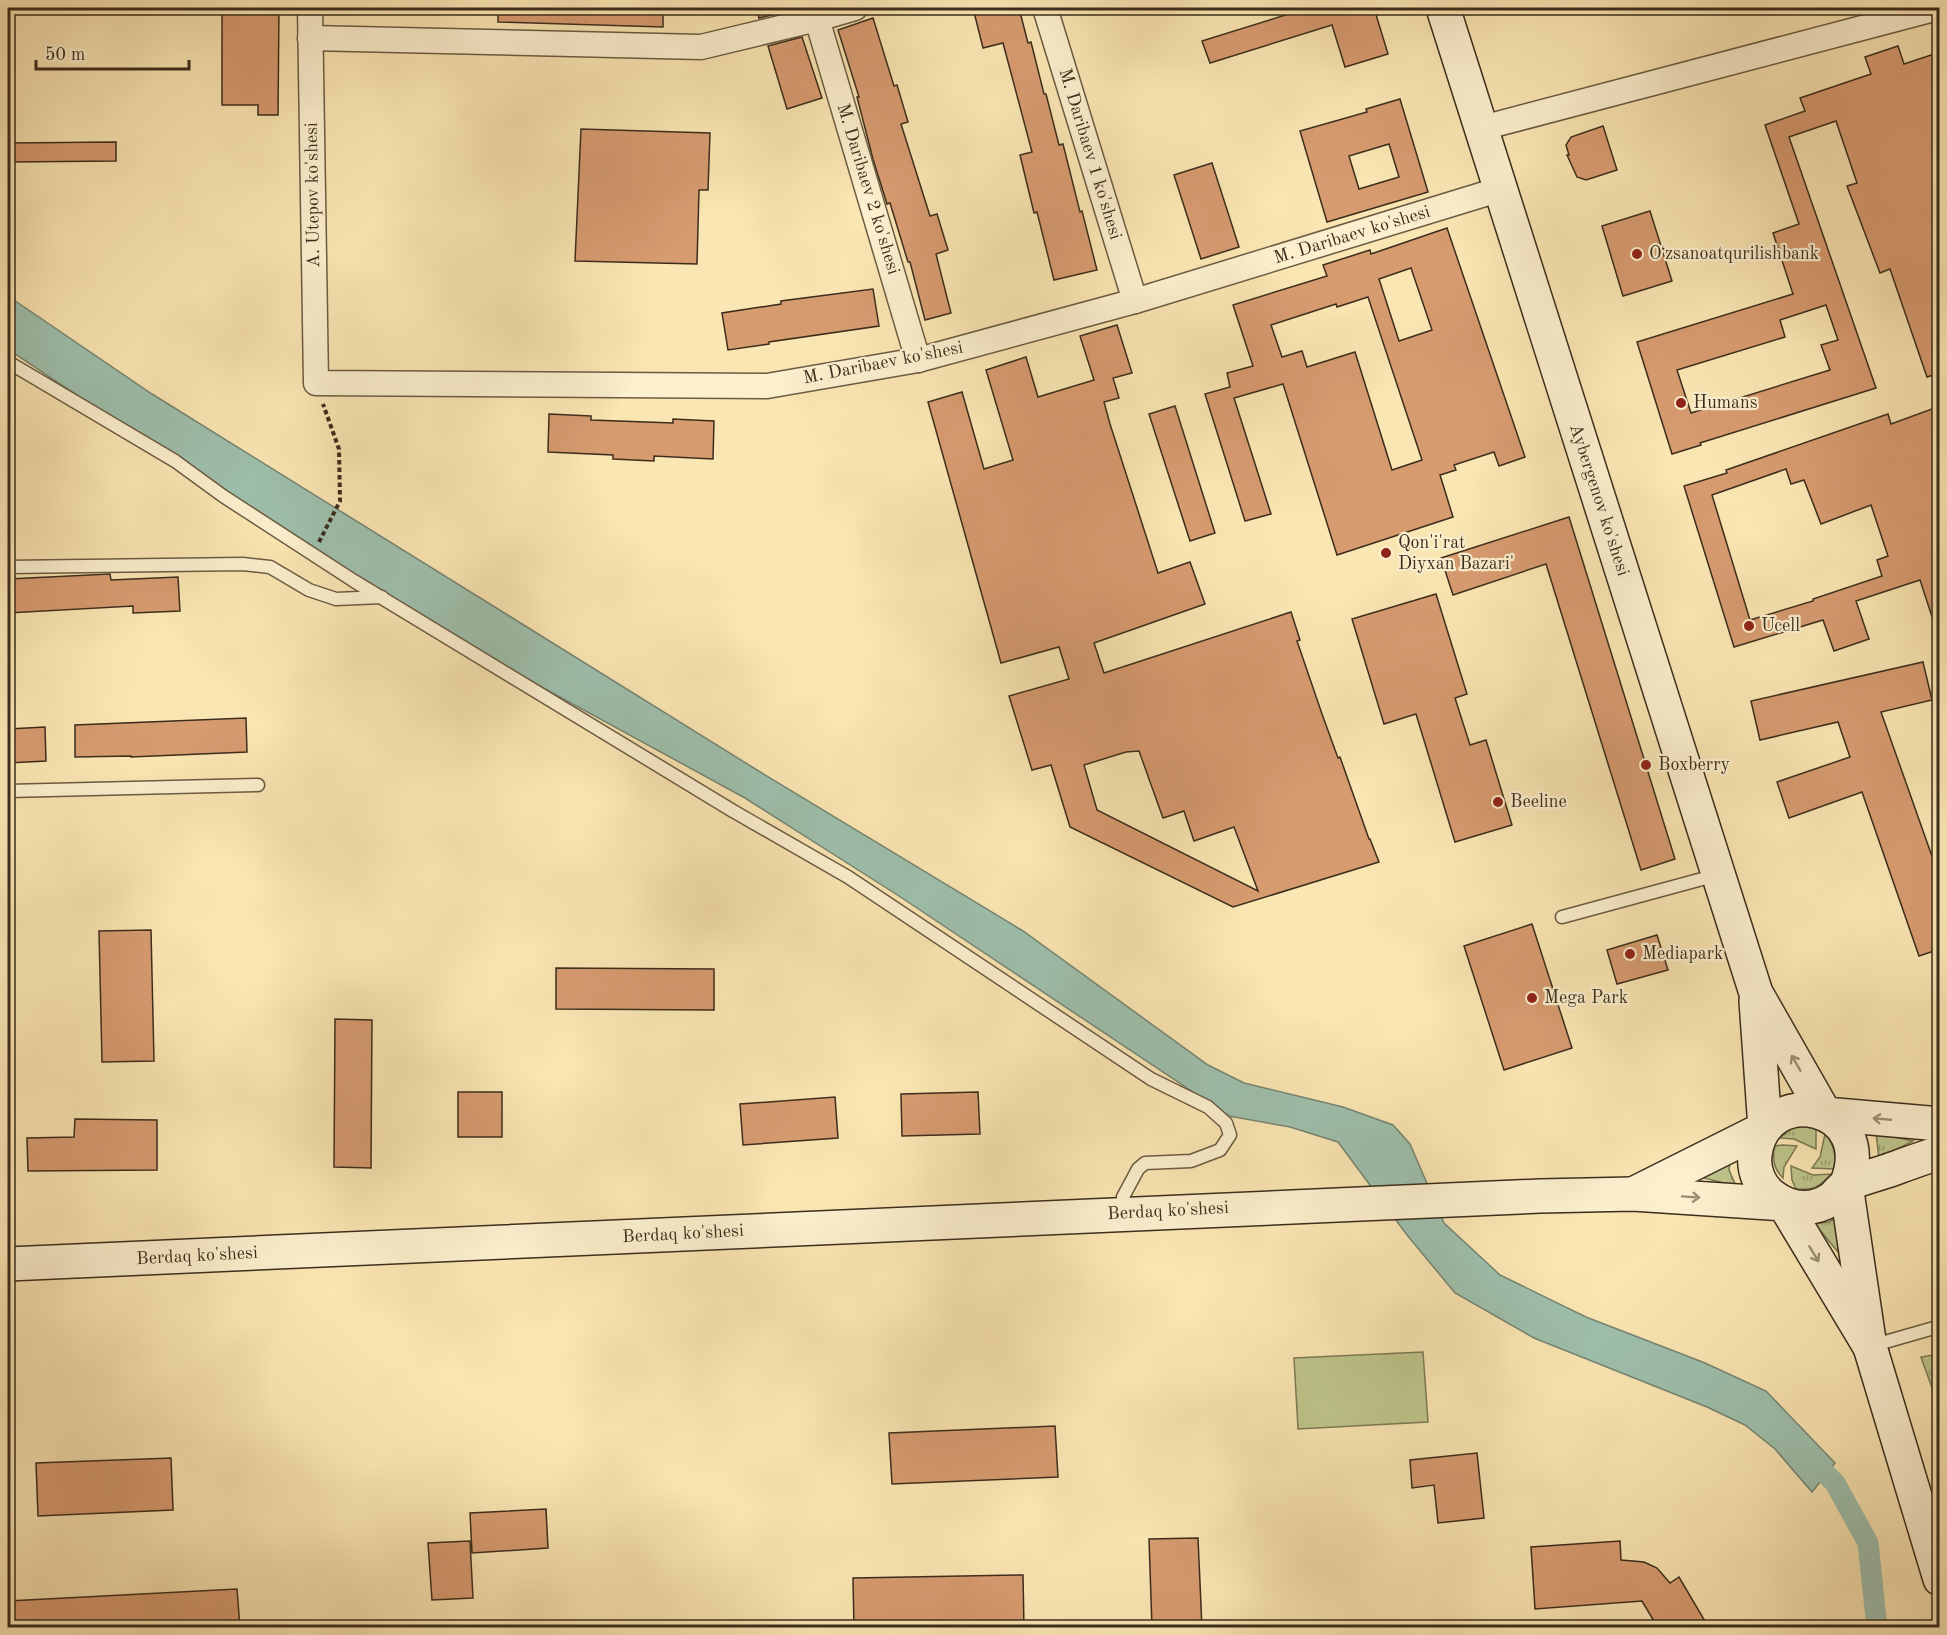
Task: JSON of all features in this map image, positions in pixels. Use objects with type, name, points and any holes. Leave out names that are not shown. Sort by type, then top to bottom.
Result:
[{"type":"main road","name":"Aybergenov ko'shesi","points":[[1443,8],[1756,993],[1825,1114]]},
{"type":"main road","name":"Aybergenov ko'shesi","points":[[1756,993],[1765,1128]]},
{"type":"main road","points":[[1633,1194],[1765,1128],[1777,1117],[1792,1110],[1809,1109],[1825,1114],[1940,1125]]},
{"type":"main road","points":[[1765,1128],[1756,1143],[1754,1161],[1758,1179],[1768,1194],[1784,1204],[1801,1208],[1818,1206],[1832,1199],[1846,1185],[1852,1170],[1853,1153],[1848,1137],[1839,1124],[1825,1114]]},
{"type":"main road","points":[[1846,1185],[1940,1154]]},
{"type":"main road","points":[[1846,1185],[1870,1347],[1940,1579]]},
{"type":"main road","name":"Berdaq ko'shesi","points":[[8,1264],[1540,1196],[1633,1194],[1784,1204]]},
{"type":"main road","points":[[1784,1204],[1870,1347]]},
{"type":"street","name":"A. Utepov ko'shesi","points":[[310,8],[316,383]]},
{"type":"street","points":[[310,38],[701,47],[855,8]]},
{"type":"street","name":"M. Daribaev 1 ko'shesi","points":[[1045,8],[1134,301]]},
{"type":"street","points":[[1482,128],[1938,8]]},
{"type":"street","name":"M. Daribaev 2 ko'shesi","points":[[817,19],[918,360]]},
{"type":"street","name":"M. Daribaev ko'shesi","points":[[316,383],[767,386],[918,360],[1134,301],[1501,189]]},
{"type":"lane","points":[[8,362],[175,461],[223,496],[382,597],[733,811],[848,877],[1142,1073],[1208,1107],[1226,1124],[1230,1134],[1220,1150],[1191,1161],[1145,1162],[1138,1169],[1123,1197],[1122,1214]]},
{"type":"lane","points":[[8,567],[243,564],[270,567],[309,590],[336,599],[382,597]]},
{"type":"lane","points":[[8,791],[258,786]]},
{"type":"lane","points":[[1562,917],[1718,875]]},
{"type":"lane","points":[[1870,1347],[1934,1328],[1940,1324]]},
{"type":"path","points":[[313,553],[340,501],[339,449],[316,383]]},
{"type":"green space","points":[[1804,1126],[1816,1129],[1816,1149],[1794,1139],[1780,1138],[1792,1128]]},
{"type":"green space","points":[[1876,1133],[1913,1141],[1879,1158]]},
{"type":"green space","points":[[1825,1134],[1834,1150],[1834,1169],[1812,1168],[1820,1157]]},
{"type":"green space","points":[[1774,1146],[1797,1146],[1784,1167],[1783,1178],[1774,1164]]},
{"type":"green space","points":[[1731,1155],[1729,1170],[1736,1186],[1696,1176]]},
{"type":"green space","points":[[1791,1166],[1813,1175],[1831,1174],[1815,1187],[1796,1189],[1792,1180]]},
{"type":"green space","points":[[1840,1215],[1838,1252],[1814,1223],[1829,1222]]},
{"type":"green space","points":[[1423,1352],[1428,1422],[1298,1429],[1294,1358]]},
{"type":"green space","points":[[1940,1354],[1939,1407],[1921,1357]]},
{"type":"shaded area","points":[[8,296],[152,394],[757,770],[1023,931],[1208,1065],[1244,1083],[1343,1107],[1393,1125],[1410,1144],[1444,1223],[1500,1275],[1586,1317],[1705,1363],[1766,1391],[1835,1463],[1812,1492],[1775,1449],[1745,1425],[1707,1407],[1534,1338],[1455,1293],[1407,1235],[1338,1142],[1290,1127],[1229,1116],[899,896],[745,798],[439,631],[175,461],[8,349]]},
{"type":"building","points":[[222,8],[279,8],[278,115],[258,115],[258,105],[222,105]]},
{"type":"building","points":[[498,8],[663,8],[663,27],[498,22]]},
{"type":"building","points":[[756,8],[793,8],[794,10],[759,18]]},
{"type":"building","points":[[973,8],[1019,8],[1028,43],[1031,42],[1059,145],[1063,144],[1097,270],[1054,280],[1020,155],[1032,152],[1003,43],[983,48]]},
{"type":"building","points":[[1308,8],[1374,8],[1388,54],[1345,67],[1332,25],[1210,63],[1202,41]]},
{"type":"building","points":[[873,18],[908,122],[901,124],[930,216],[937,214],[948,250],[936,254],[951,313],[925,320],[910,262],[908,262],[890,203],[887,204],[873,159],[857,97],[859,97],[838,30]]},
{"type":"building","points":[[802,37],[822,98],[787,109],[768,46]]},
{"type":"building","points":[[1898,46],[1904,64],[1940,52],[1940,373],[1927,377],[1890,269],[1880,273],[1847,186],[1857,183],[1836,121],[1789,137],[1876,388],[1700,443],[1701,445],[1672,454],[1637,342],[1793,294],[1773,233],[1799,224],[1765,125],[1805,111],[1800,98],[1871,74],[1865,57]],"holes":[[[1826,305],[1838,340],[1821,345],[1830,370],[1691,413],[1677,370],[1785,337],[1780,320]]]},
{"type":"building","points":[[1400,99],[1428,192],[1327,222],[1300,131],[1367,112],[1366,109]],"holes":[[[1389,144],[1399,177],[1359,189],[1349,156]]]},
{"type":"building","points":[[1603,126],[1617,170],[1586,180],[1577,177],[1567,155],[1569,155],[1566,145],[1571,137]]},
{"type":"building","points":[[581,129],[710,133],[708,190],[699,190],[697,264],[575,261]]},
{"type":"building","points":[[116,142],[116,161],[8,162],[8,143]]},
{"type":"building","points":[[1212,163],[1239,247],[1201,259],[1174,175]]},
{"type":"building","name":"Oʻzsanoatqurilishbank","points":[[1650,211],[1672,281],[1623,296],[1602,226]]},
{"type":"building","points":[[1447,228],[1525,457],[1499,466],[1494,452],[1454,465],[1456,470],[1440,475],[1453,517],[1337,555],[1283,384],[1234,398],[1271,514],[1245,521],[1205,394],[1230,387],[1227,373],[1253,366],[1233,305],[1327,276],[1323,265],[1370,250],[1371,254]],"holes":[[[1411,268],[1432,330],[1399,341],[1379,279]],[[1368,297],[1422,460],[1392,470],[1355,352],[1307,367],[1302,351],[1282,357],[1271,325],[1336,304],[1337,307]]]},
{"type":"building","points":[[873,289],[879,326],[728,350],[722,313],[781,304],[781,301]]},
{"type":"building","points":[[1117,325],[1132,373],[1113,378],[1119,398],[1104,402],[1110,424],[1158,573],[1190,562],[1205,604],[1094,643],[1104,673],[1291,612],[1300,640],[1297,641],[1322,714],[1379,862],[1233,907],[1070,827],[1051,765],[1032,770],[1009,696],[1069,679],[1059,647],[1001,663],[928,402],[962,392],[984,469],[1013,460],[986,370],[1026,357],[1038,397],[1094,380],[1080,336]],"holes":[[[1139,751],[1163,818],[1184,811],[1194,841],[1234,827],[1258,891],[1097,810],[1084,765],[1126,752]]]},
{"type":"building","points":[[1175,406],[1215,533],[1190,541],[1149,414]]},
{"type":"building","points":[[1940,406],[1940,629],[1936,629],[1920,580],[1856,601],[1869,639],[1834,651],[1823,620],[1734,647],[1684,486],[1727,473],[1726,470],[1888,414],[1891,424]],"holes":[[[1786,469],[1791,484],[1804,480],[1821,524],[1871,505],[1888,556],[1877,560],[1882,576],[1813,599],[1813,601],[1750,620],[1712,495]]]},
{"type":"building","points":[[549,414],[591,416],[591,420],[673,423],[673,419],[714,421],[713,459],[654,456],[654,461],[613,459],[613,455],[548,452]]},
{"type":"building","points":[[1569,517],[1675,859],[1641,870],[1546,564],[1453,595],[1441,558]]},
{"type":"building","points":[[110,574],[111,580],[178,577],[180,611],[133,613],[133,606],[8,613],[8,579]]},
{"type":"building","points":[[1436,594],[1467,694],[1455,698],[1470,745],[1486,740],[1512,825],[1455,842],[1416,714],[1384,724],[1352,619]]},
{"type":"building","points":[[1923,662],[1932,700],[1881,712],[1940,879],[1940,949],[1919,956],[1862,792],[1789,818],[1777,782],[1850,757],[1838,722],[1760,740],[1751,701]]},
{"type":"building","points":[[246,718],[247,752],[75,757],[75,725]]},
{"type":"building","points":[[45,727],[46,761],[8,763],[8,729]]},
{"type":"building","points":[[1532,924],[1572,1048],[1504,1070],[1464,946]]},
{"type":"building","points":[[151,930],[154,1061],[102,1062],[99,931]]},
{"type":"building","points":[[1657,935],[1668,970],[1617,984],[1607,950]]},
{"type":"building","points":[[556,968],[714,969],[714,1010],[556,1009]]},
{"type":"building","points":[[335,1019],[372,1020],[371,1168],[334,1167]]},
{"type":"building","points":[[458,1092],[502,1092],[502,1137],[458,1137]]},
{"type":"building","points":[[978,1092],[980,1134],[902,1136],[901,1094]]},
{"type":"building","points":[[835,1097],[838,1138],[743,1145],[740,1104]]},
{"type":"building","points":[[75,1119],[157,1120],[157,1170],[28,1171],[27,1138],[74,1137]]},
{"type":"building","points":[[1055,1426],[1058,1477],[892,1484],[889,1433]]},
{"type":"building","points":[[1477,1453],[1484,1518],[1438,1523],[1434,1485],[1412,1488],[1410,1460]]},
{"type":"building","points":[[171,1458],[173,1510],[38,1516],[36,1463]]},
{"type":"building","points":[[546,1509],[548,1548],[472,1553],[470,1513]]},
{"type":"building","points":[[1198,1538],[1202,1628],[1152,1628],[1149,1539]]},
{"type":"building","points":[[470,1541],[473,1598],[432,1600],[428,1543]]},
{"type":"building","points":[[1620,1541],[1621,1560],[1644,1562],[1657,1568],[1670,1583],[1679,1577],[1709,1628],[1658,1628],[1642,1601],[1535,1609],[1531,1547]]},
{"type":"building","points":[[1023,1575],[1024,1628],[854,1628],[853,1578]]},
{"type":"building","points":[[237,1589],[240,1628],[8,1628],[8,1601]]},
{"type":"waterway","points":[[1805,1454],[1835,1483],[1868,1543],[1877,1628]]},
{"type":"place","name":"Oʻzsanoatqurilishbank","points":[[1637,254]]},
{"type":"place","name":"Humans","points":[[1681,403]]},
{"type":"place","name":"Qon'i'rat Diyxan Bazari'","points":[[1386,553]]},
{"type":"place","name":"Ucell","points":[[1749,626]]},
{"type":"place","name":"Boxberry","points":[[1646,765]]},
{"type":"place","name":"Beeline","points":[[1498,802]]},
{"type":"place","name":"Mediapark","points":[[1630,954]]},
{"type":"place","name":"Mega Park","points":[[1532,998]]}]
